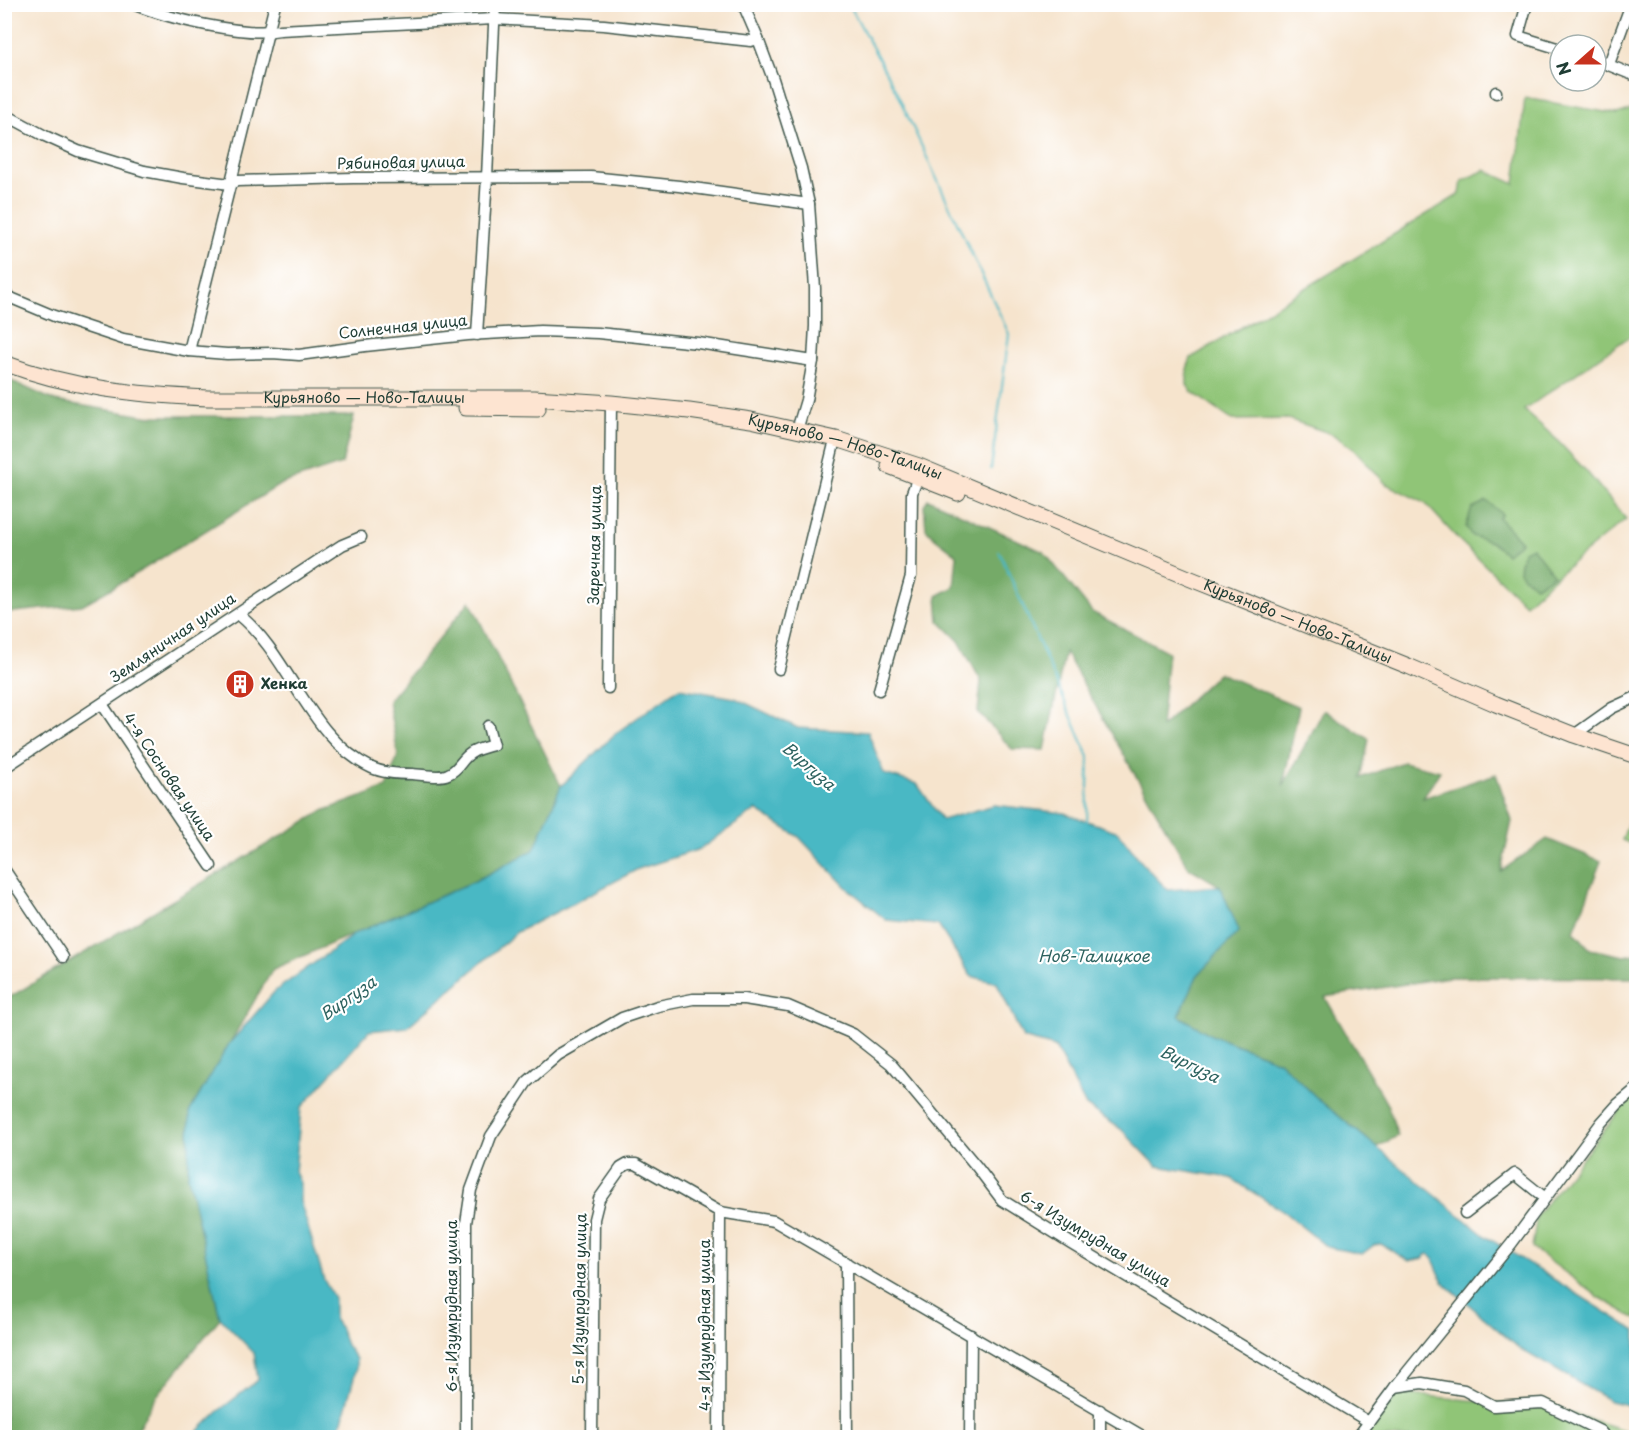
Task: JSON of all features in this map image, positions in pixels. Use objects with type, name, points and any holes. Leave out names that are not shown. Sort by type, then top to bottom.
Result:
[{"type":"main road","name":"Курьяново — Ново-Талицы","points":[[4,363],[63,382],[166,396],[504,398],[611,408],[750,430],[833,448],[918,477],[1571,745],[1636,765]]},
{"type":"main road","name":"Курьяново — Ново-Талицы","points":[[4,373],[59,391],[126,402],[197,407],[611,408],[689,411],[751,420],[797,430],[846,442],[919,466],[1496,704],[1574,735],[1636,756]]},
{"type":"street","points":[[133,4],[179,18],[237,29],[269,32],[494,19],[604,25],[751,41],[758,39]]},
{"type":"street","points":[[189,351],[276,4]]},
{"type":"street","points":[[477,335],[495,4]]},
{"type":"street","points":[[743,4],[758,39],[788,127],[801,168],[808,204],[815,288],[813,361],[807,400],[797,430]]},
{"type":"street","points":[[1527,4],[1518,36],[1548,45]]},
{"type":"street","points":[[1636,6],[1631,5],[1609,64],[1636,76]]},
{"type":"street","name":"Рябиновая улица","points":[[4,114],[78,152],[144,171],[230,184],[237,181],[591,177],[679,186],[808,204]]},
{"type":"street","name":"Солнечная улица","points":[[4,295],[54,316],[123,339],[189,351],[299,355],[468,334],[540,331],[598,333],[698,343],[813,361]]},
{"type":"street","name":"Заречная улица","points":[[608,688],[611,408]]},
{"type":"street","points":[[779,669],[833,448]]},
{"type":"street","points":[[879,690],[911,576],[912,493],[918,477]]},
{"type":"street","name":"Земляничная улица","points":[[4,768],[328,554],[361,537]]},
{"type":"street","points":[[238,614],[260,635],[335,741],[348,754],[373,769],[404,774],[446,776],[459,768],[471,753],[493,745],[488,726]]},
{"type":"street","points":[[1574,735],[1612,708],[1636,697]]},
{"type":"street","name":"4-я Сосновая улица","points":[[102,704],[211,866]]},
{"type":"street","points":[[4,869],[63,957]]},
{"type":"street","name":"6-я Изумрудная улица","points":[[466,1437],[466,1223],[471,1190],[491,1136],[527,1082],[558,1054],[622,1018],[658,1006],[693,999],[744,999],[788,1006],[853,1034],[891,1064],[1002,1200],[1369,1422]]},
{"type":"street","points":[[1357,1437],[1512,1243],[1601,1123],[1636,1089]]},
{"type":"street","name":"5-я Изумрудная улица","points":[[592,1437],[594,1219],[599,1199],[621,1168],[628,1164],[636,1164],[720,1212]]},
{"type":"street","points":[[1465,1213],[1515,1174],[1545,1198]]},
{"type":"street","points":[[720,1212],[774,1221],[1146,1437]]},
{"type":"street","name":"4-я Изумрудная улица","points":[[718,1437],[720,1212]]},
{"type":"street","points":[[846,1262],[847,1437]]},
{"type":"street","points":[[970,1437],[971,1335]]},
{"type":"street","points":[[1395,1387],[1422,1383],[1464,1390],[1494,1406],[1543,1403],[1600,1431],[1606,1437]]},
{"type":"street","points":[[1100,1410],[1100,1437]]},
{"type":"green space","points":[[1525,98],[1617,114],[1636,108],[1636,332],[1524,410],[1587,472],[1626,519],[1525,604],[1458,539],[1425,503],[1386,484],[1355,450],[1332,434],[1288,419],[1232,420],[1192,392],[1187,385],[1187,369],[1191,358],[1460,194],[1462,181],[1485,170],[1515,184]]},
{"type":"green space","points":[[5,378],[55,401],[145,416],[354,416],[342,464],[281,484],[82,605],[5,613]]},
{"type":"green space","points":[[928,499],[1044,552],[1092,612],[1168,652],[1161,727],[1219,673],[1299,707],[1283,786],[1324,710],[1369,739],[1361,778],[1403,762],[1440,771],[1423,798],[1496,774],[1512,821],[1501,871],[1547,839],[1601,861],[1574,931],[1590,949],[1625,956],[1636,954],[1636,978],[1449,977],[1325,997],[1388,1106],[1398,1136],[1377,1147],[1319,1100],[1279,1061],[1211,1035],[1179,1016],[1197,976],[1239,931],[1220,886],[1188,867],[1065,652],[1045,750],[1012,749],[978,712],[981,681],[959,641],[939,621],[937,596],[954,587],[957,555],[926,529],[924,505]]},
{"type":"green space","points":[[1487,501],[1502,514],[1499,518],[1521,542],[1506,554],[1491,542],[1472,536],[1466,527],[1472,508]]},
{"type":"green space","points":[[1532,547],[1554,575],[1536,586],[1522,575],[1519,568],[1524,551]]},
{"type":"green space","points":[[470,601],[561,786],[534,850],[475,881],[273,969],[190,1111],[188,1176],[220,1318],[155,1398],[133,1437],[5,1438],[5,1000],[323,811],[386,788],[398,755],[388,701]]},
{"type":"green space","points":[[1636,801],[1636,846],[1622,840]]},
{"type":"green space","points":[[1636,1096],[1636,1319],[1599,1297],[1532,1248],[1537,1215],[1627,1101]]},
{"type":"green space","points":[[1394,1393],[1555,1408],[1636,1434],[1636,1438],[1359,1438]]},
{"type":"water","name":"Нов-Талицкое","points":[[679,688],[735,698],[798,728],[868,732],[884,774],[917,784],[942,820],[994,805],[1064,813],[1118,832],[1143,864],[1168,890],[1220,886],[1239,931],[1197,976],[1179,1016],[1211,1035],[1279,1061],[1319,1100],[1485,1236],[1636,1331],[1636,1407],[1610,1401],[1520,1349],[1443,1282],[1429,1254],[1424,1258],[1409,1261],[1381,1244],[1374,1245],[1362,1254],[1327,1247],[1284,1212],[1231,1178],[1157,1166],[1121,1129],[1086,1106],[1055,1047],[1023,1038],[997,983],[971,976],[938,925],[886,920],[845,886],[799,837],[756,810],[700,849],[638,869],[517,932],[407,1027],[369,1031],[301,1108],[295,1172],[300,1183],[300,1201],[324,1280],[334,1298],[334,1319],[346,1345],[356,1359],[356,1370],[339,1432],[336,1437],[192,1437],[221,1409],[258,1380],[254,1353],[220,1318],[188,1176],[190,1111],[229,1044],[275,991],[356,933],[475,881],[534,850],[561,786],[616,733]]},
{"type":"waterway","points":[[849,4],[896,91],[1009,334],[991,469]]},
{"type":"waterway","points":[[999,551],[1089,757],[1087,821],[1085,822]]},
{"type":"place","name":"Хенка","points":[[240,684]]},
{"type":"water label","name":"Виргуза","points":[[809,766]]},
{"type":"water label","name":"Виргуза","points":[[348,998]]},
{"type":"water label","name":"Виргуза","points":[[1190,1064]]}]
